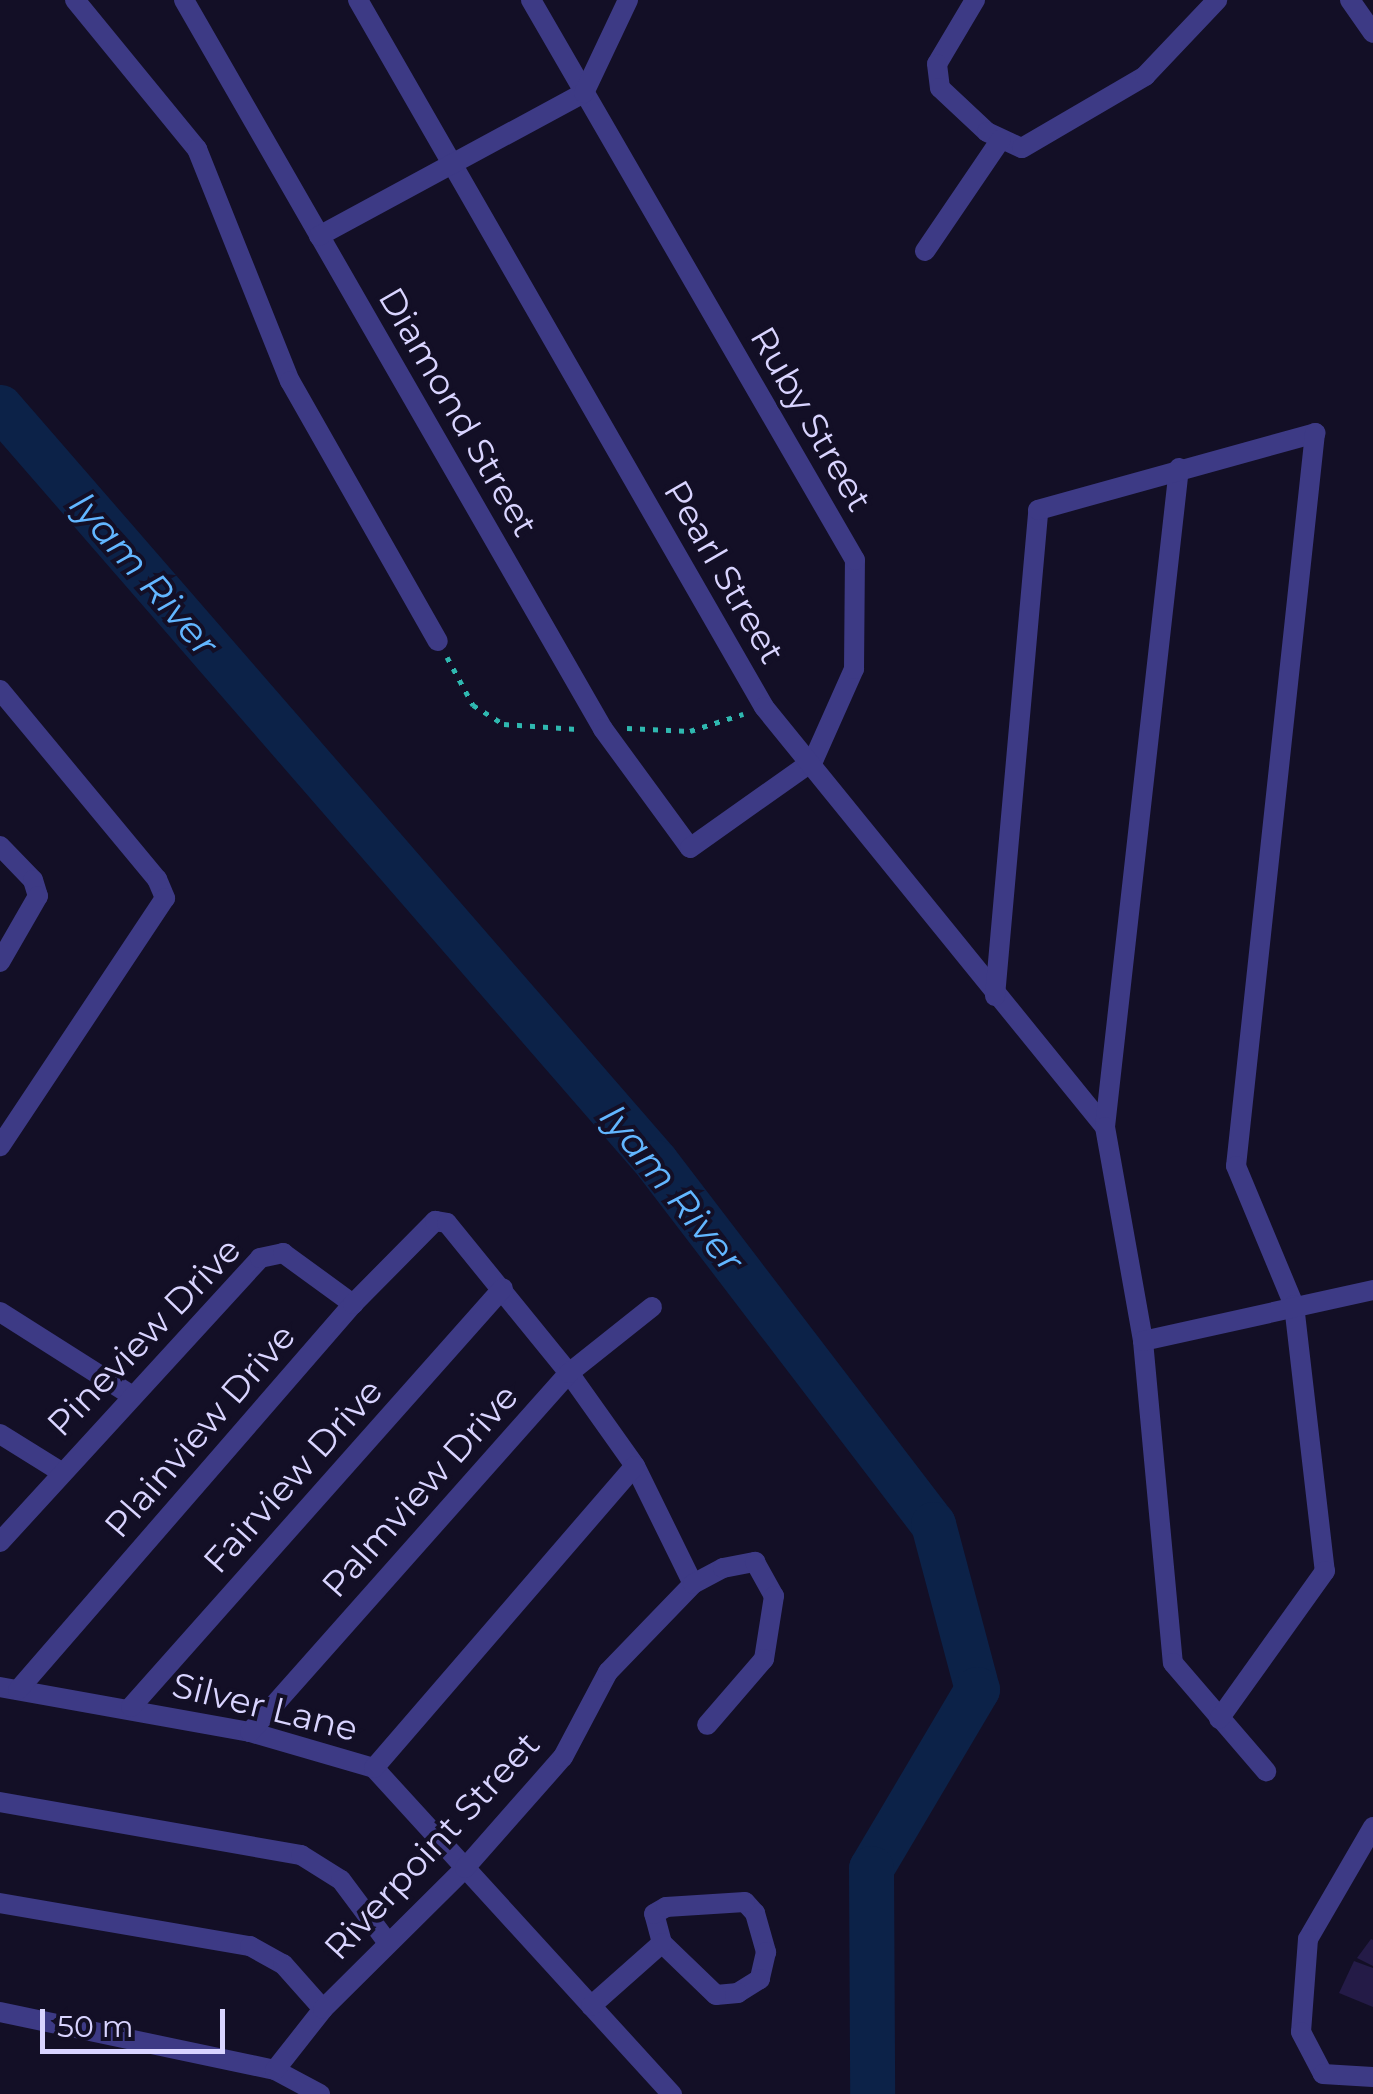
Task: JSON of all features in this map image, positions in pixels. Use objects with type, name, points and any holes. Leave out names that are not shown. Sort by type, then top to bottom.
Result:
[{"type":"street","points":[[75,0],[197,149],[290,381],[438,641]]},
{"type":"street","name":"Diamond Street","points":[[184,0],[603,729],[690,848],[813,761]]},
{"type":"street","name":"Pearl Street","points":[[358,0],[764,707],[813,761],[995,996],[1105,1127]]},
{"type":"street","name":"Ruby Street","points":[[531,0],[855,560],[854,669],[813,761]]},
{"type":"street","points":[[319,236],[584,93],[628,0]]},
{"type":"street","points":[[975,0],[937,64],[940,88],[1001,139],[1022,148],[1128,87],[1217,0]]},
{"type":"street","points":[[1350,0],[1373,34]]},
{"type":"street","points":[[925,251],[1001,139]]},
{"type":"street","points":[[995,996],[1038,510],[1314,433],[1236,1166],[1294,1305],[1325,1570],[1219,1718]]},
{"type":"street","points":[[1179,468],[1105,1127],[1142,1341],[1173,1663],[1266,1771]]},
{"type":"street","points":[[0,1146],[166,898],[157,880],[4,705]]},
{"type":"street","points":[[0,846],[33,880],[38,896],[0,962]]},
{"type":"street","name":"Plainview Drive","points":[[9,1689],[353,1304],[435,1221],[447,1223],[502,1288]]},
{"type":"street","name":"Pineview Drive","points":[[0,1542],[130,1395],[271,1252],[283,1254],[353,1304]]},
{"type":"street","points":[[502,1288],[636,1466],[693,1584]]},
{"type":"street","name":"Fairview Drive","points":[[132,1707],[502,1288]]},
{"type":"street","points":[[1142,1341],[1373,1290]]},
{"type":"street","name":"Palmview Drive","points":[[250,1732],[569,1373],[652,1307]]},
{"type":"street","points":[[0,1312],[130,1395]]},
{"type":"street","points":[[0,1434],[61,1472]]},
{"type":"street","points":[[374,1768],[636,1466]]},
{"type":"street","name":"Riverpoint Street","points":[[275,2070],[322,2009],[465,1868],[563,1757],[608,1672],[693,1584],[724,1568],[755,1562],[774,1596],[764,1659],[706,1726]]},
{"type":"street","name":"Silver Lane","points":[[9,1689],[132,1707],[250,1732],[374,1768],[672,2094]]},
{"type":"street","points":[[0,1802],[302,1855],[341,1880],[388,1943]]},
{"type":"street","points":[[1373,1827],[1308,1939],[1301,2032],[1323,2074],[1373,2078]]},
{"type":"street","points":[[745,1902],[755,1913],[766,1952],[760,1979],[738,1993],[716,1995],[662,1943],[654,1914],[666,1907],[745,1902]]},
{"type":"street","points":[[0,1903],[250,1946],[283,1964],[322,2009]]},
{"type":"street","points":[[591,2006],[662,1943]]},
{"type":"street","points":[[0,2012],[275,2070],[320,2094]]},
{"type":"path","points":[[438,641],[473,705],[504,724],[690,731],[764,707]]},
{"type":"building","points":[[1373,1940],[1373,1966],[1357,1958]]},
{"type":"building","points":[[1354,1961],[1373,1968],[1373,2007],[1339,1993]]},
{"type":"waterway","name":"Iyam River","points":[[0,407],[656,1162],[933,1524],[977,1689],[871,1868],[872,2094]]}]
